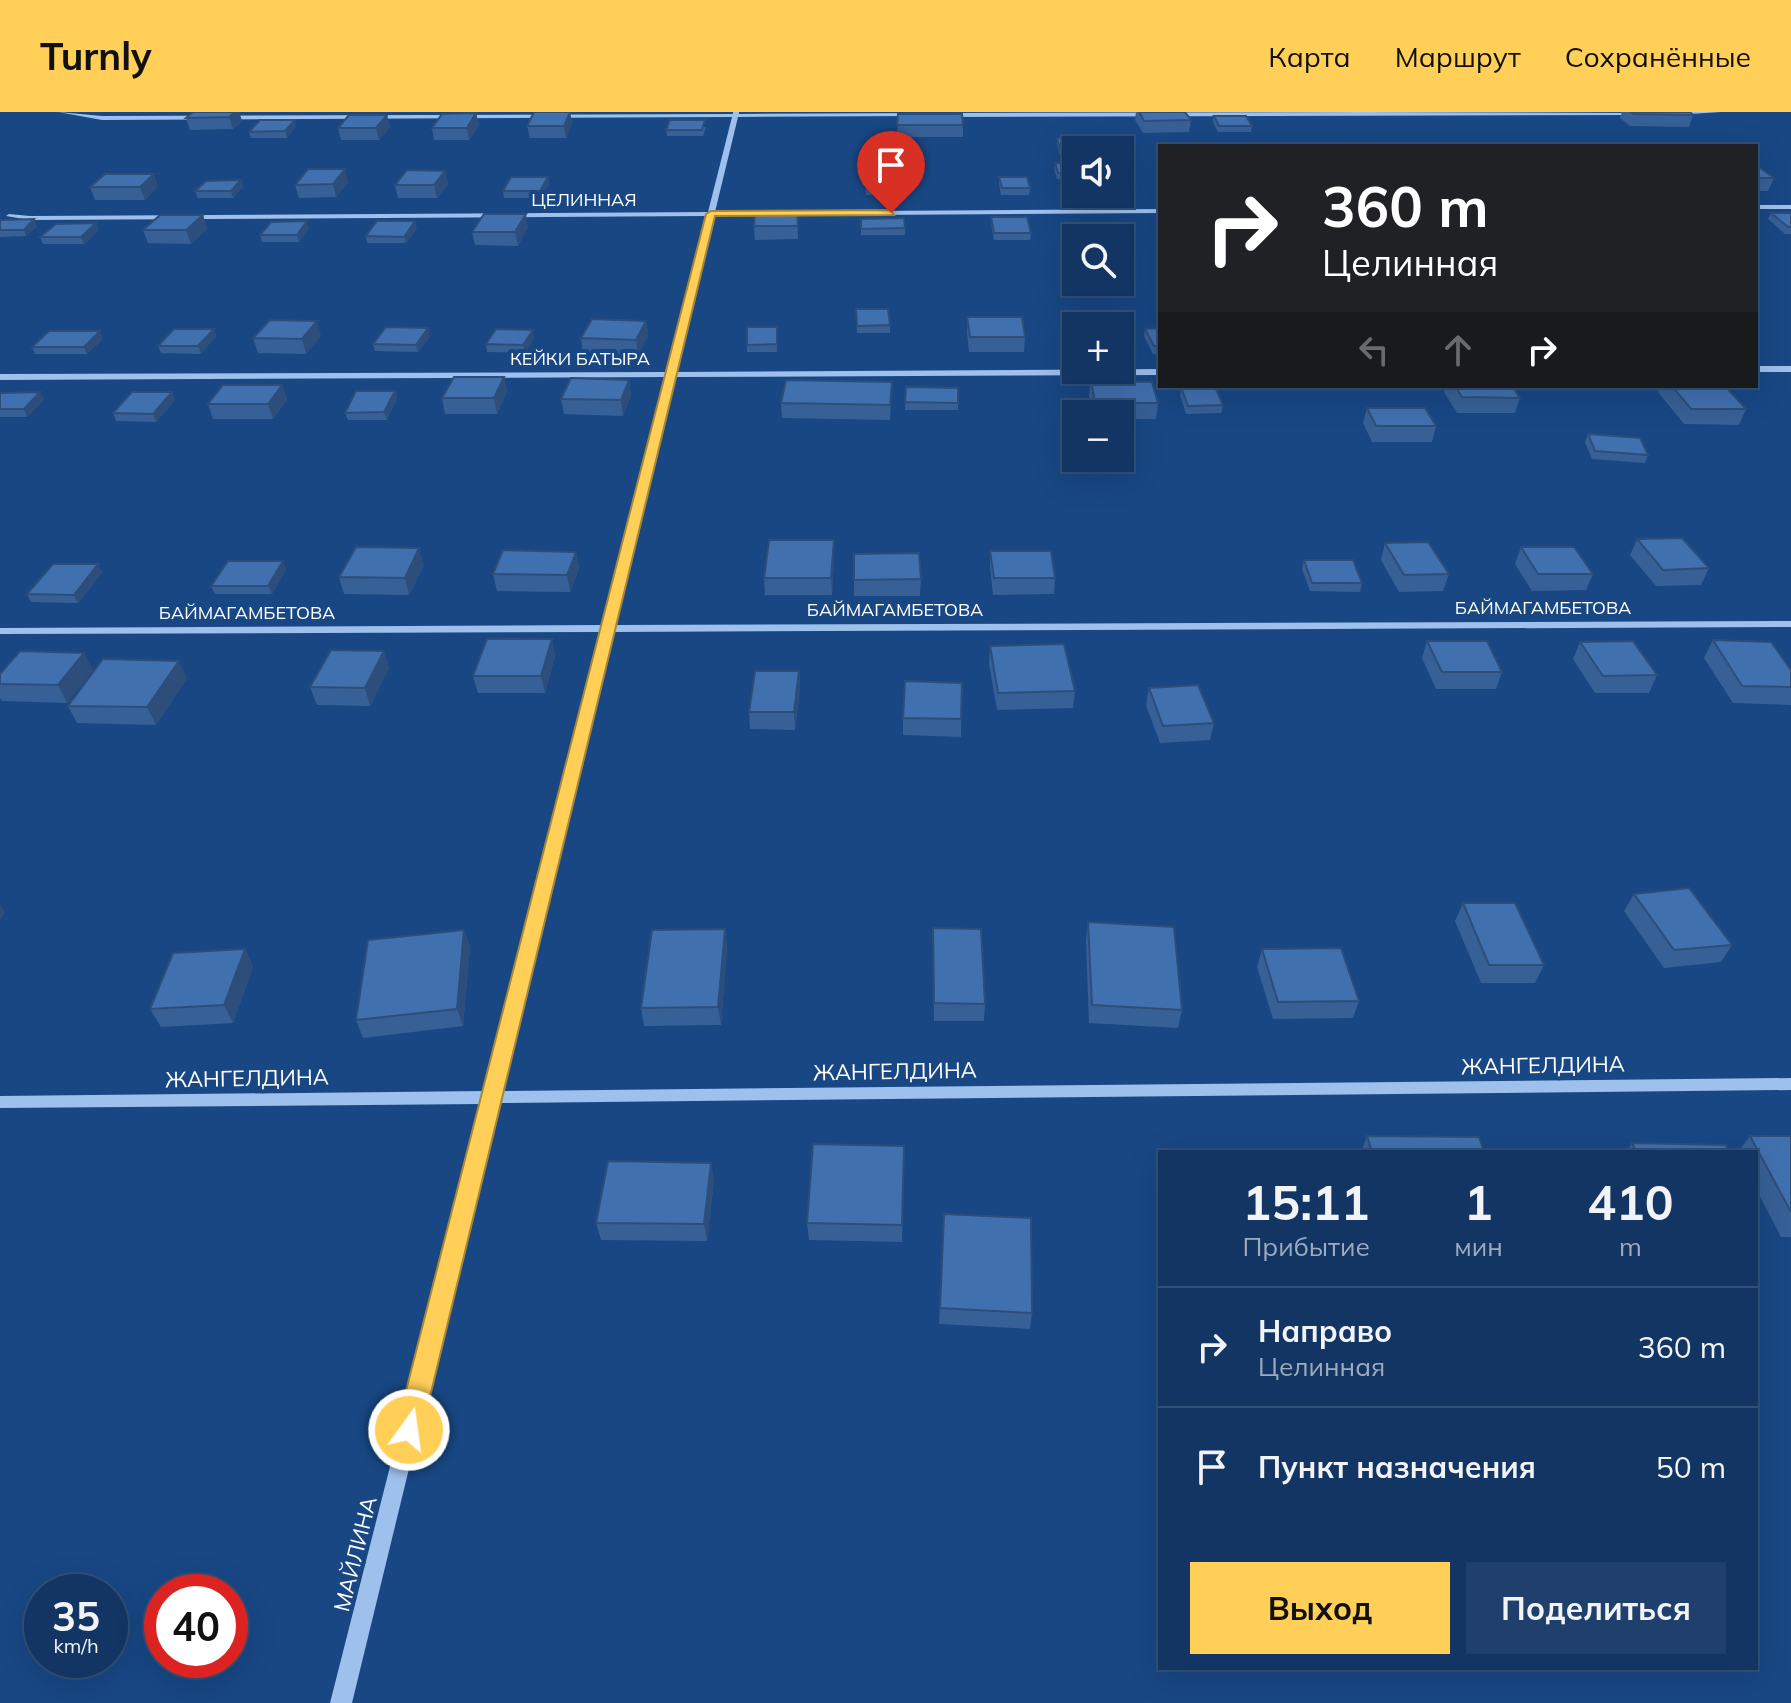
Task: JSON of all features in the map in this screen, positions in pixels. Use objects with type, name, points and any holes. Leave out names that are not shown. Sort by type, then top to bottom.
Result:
[{"type":"street","points":[[61,112],[102,118],[925,115]]},
{"type":"street","points":[[1668,113],[1718,112]]},
{"type":"street","points":[[941,115],[1653,113]]},
{"type":"street","name":"МАЙЛИНА","points":[[341,1703],[736,114]]},
{"type":"street","points":[[1758,207],[1791,207]]},
{"type":"street","name":"ЦЕЛИННАЯ","points":[[9,216],[1158,211]]},
{"type":"street","points":[[1758,369],[1791,369]]},
{"type":"street","name":"КЕЙКИ БАТЫРА","points":[[0,377],[1158,372]]},
{"type":"street","name":"БАЙМАГАМБЕТОВА","points":[[0,631],[1791,624]]},
{"type":"street","name":"ЖАНГЕЛДИНА","points":[[0,1102],[1791,1084]]},
{"type":"building","points":[[193,112],[235,112],[229,117],[186,118]]},
{"type":"building","points":[[534,112],[570,112],[564,126],[527,126]]},
{"type":"building","points":[[1139,112],[1185,112],[1191,120],[1144,121]]},
{"type":"building","points":[[1631,112],[1690,112],[1693,115],[1634,114]]},
{"type":"building","points":[[476,113],[467,128],[432,128],[442,114]]},
{"type":"building","points":[[898,114],[962,114],[963,125],[897,125]]},
{"type":"building","points":[[349,115],[387,115],[376,128],[338,128]]},
{"type":"building","points":[[1214,116],[1246,116],[1252,126],[1219,126]]},
{"type":"building","points":[[260,120],[295,120],[285,131],[249,132]]},
{"type":"building","points":[[670,120],[705,120],[702,130],[666,130]]},
{"type":"building","points":[[1057,138],[1062,138],[1060,150]]},
{"type":"building","points":[[1055,163],[1062,163],[1062,173],[1058,173]]},
{"type":"building","points":[[1758,166],[1774,178],[1758,178]]},
{"type":"building","points":[[308,169],[345,169],[333,184],[295,185]]},
{"type":"building","points":[[407,170],[445,171],[434,185],[395,185]]},
{"type":"building","points":[[105,174],[154,174],[140,187],[90,187]]},
{"type":"building","points":[[866,175],[894,175],[895,188],[866,188]]},
{"type":"building","points":[[511,177],[548,177],[540,191],[503,191]]},
{"type":"building","points":[[999,177],[1027,177],[1030,188],[1002,188]]},
{"type":"building","points":[[241,180],[231,191],[195,191],[206,181]]},
{"type":"building","points":[[755,211],[797,211],[798,226],[754,226]]},
{"type":"building","points":[[1771,213],[1791,213],[1791,227],[1788,227]]},
{"type":"building","points":[[484,214],[526,214],[515,232],[472,232]]},
{"type":"building","points":[[160,215],[203,215],[186,230],[143,230]]},
{"type":"building","points":[[991,217],[1027,217],[1031,233],[994,233]]},
{"type":"building","points":[[904,218],[905,228],[861,229],[861,219]]},
{"type":"building","points":[[34,219],[24,230],[0,230],[0,220]]},
{"type":"building","points":[[307,221],[297,235],[260,235],[271,222]]},
{"type":"building","points":[[377,221],[415,221],[404,237],[366,236]]},
{"type":"building","points":[[96,223],[81,237],[40,237],[56,224]]},
{"type":"building","points":[[856,309],[888,309],[890,325],[857,326]]},
{"type":"building","points":[[967,317],[1022,317],[1025,337],[970,337]]},
{"type":"building","points":[[592,319],[646,321],[636,340],[581,338]]},
{"type":"building","points":[[270,320],[317,321],[302,339],[253,338]]},
{"type":"building","points":[[386,327],[428,328],[416,345],[373,344]]},
{"type":"building","points":[[747,327],[777,327],[777,344],[747,345]]},
{"type":"building","points":[[1158,328],[1158,346],[1154,346],[1145,329]]},
{"type":"building","points":[[174,329],[214,329],[198,346],[158,346]]},
{"type":"building","points":[[496,329],[533,330],[523,345],[486,344]]},
{"type":"building","points":[[49,331],[100,331],[84,347],[32,347]]},
{"type":"building","points":[[454,377],[504,377],[494,398],[442,398]]},
{"type":"building","points":[[571,378],[629,380],[621,400],[561,399]]},
{"type":"building","points":[[786,380],[892,382],[890,405],[781,403]]},
{"type":"building","points":[[1152,382],[1158,403],[1134,403],[1134,400],[1094,400],[1092,384]]},
{"type":"building","points":[[223,385],[282,385],[268,404],[208,404]]},
{"type":"building","points":[[906,387],[958,388],[958,403],[905,402]]},
{"type":"building","points":[[1181,388],[1215,388],[1223,405],[1188,406]]},
{"type":"building","points":[[1456,388],[1513,388],[1520,398],[1462,397]]},
{"type":"building","points":[[1674,388],[1727,388],[1746,409],[1691,409]]},
{"type":"building","points":[[356,391],[395,391],[384,412],[345,413]]},
{"type":"building","points":[[40,392],[24,409],[0,409],[0,393]]},
{"type":"building","points":[[132,392],[172,392],[153,414],[113,413]]},
{"type":"building","points":[[1367,408],[1425,408],[1436,426],[1376,426]]},
{"type":"building","points":[[1588,434],[1640,438],[1648,455],[1595,451]]},
{"type":"building","points":[[1682,538],[1709,568],[1663,570],[1637,539]]},
{"type":"building","points":[[769,540],[834,540],[831,578],[764,578]]},
{"type":"building","points":[[1428,542],[1449,574],[1404,575],[1385,543]]},
{"type":"building","points":[[356,547],[419,548],[405,578],[339,577]]},
{"type":"building","points":[[1521,547],[1574,547],[1593,574],[1538,574]]},
{"type":"building","points":[[503,550],[576,552],[567,575],[493,574]]},
{"type":"building","points":[[990,551],[1051,551],[1055,578],[994,578]]},
{"type":"building","points":[[919,553],[921,579],[854,580],[854,554]]},
{"type":"building","points":[[1304,560],[1353,560],[1362,583],[1312,583]]},
{"type":"building","points":[[228,561],[283,561],[268,586],[211,586]]},
{"type":"building","points":[[53,564],[98,564],[74,595],[27,594]]},
{"type":"building","points":[[487,639],[552,639],[541,676],[473,676]]},
{"type":"building","points":[[1713,640],[1771,642],[1791,670],[1791,687],[1742,686]]},
{"type":"building","points":[[1427,641],[1487,641],[1502,672],[1442,672]]},
{"type":"building","points":[[1633,641],[1657,675],[1603,676],[1580,642]]},
{"type":"building","points":[[1064,644],[1075,691],[998,693],[990,646]]},
{"type":"building","points":[[331,650],[384,651],[365,688],[310,687]]},
{"type":"building","points":[[20,651],[84,653],[58,685],[0,684],[0,674]]},
{"type":"building","points":[[103,659],[179,661],[147,707],[68,706]]},
{"type":"building","points":[[755,671],[799,671],[794,712],[749,712]]},
{"type":"building","points":[[905,681],[962,683],[961,719],[903,718]]},
{"type":"building","points":[[1198,685],[1214,723],[1163,726],[1149,688]]},
{"type":"building","points":[[1689,888],[1732,945],[1674,950],[1634,894]]},
{"type":"building","points":[[1463,903],[1515,903],[1544,965],[1489,965]]},
{"type":"building","points":[[1088,922],[1174,927],[1182,1010],[1092,1005]]},
{"type":"building","points":[[933,928],[981,929],[985,1004],[934,1003]]},
{"type":"building","points":[[725,929],[718,1007],[641,1008],[652,930]]},
{"type":"building","points":[[464,930],[457,1009],[356,1020],[368,940]]},
{"type":"building","points":[[1341,948],[1359,1001],[1278,1002],[1262,949]]},
{"type":"building","points":[[245,949],[224,1005],[150,1009],[173,953]]},
{"type":"building","points":[[1367,1136],[1479,1137],[1483,1150],[1371,1150]]},
{"type":"building","points":[[1750,1136],[1791,1136],[1791,1212],[1758,1150]]},
{"type":"building","points":[[1632,1143],[1726,1145],[1728,1150],[1635,1150]]},
{"type":"building","points":[[813,1144],[904,1146],[902,1225],[807,1223]]},
{"type":"building","points":[[608,1161],[711,1163],[704,1224],[596,1223]]},
{"type":"building","points":[[944,1214],[1031,1218],[1032,1313],[940,1308]]},
{"type":"route","points":[[409,1430],[711,214],[891,213]]}]
